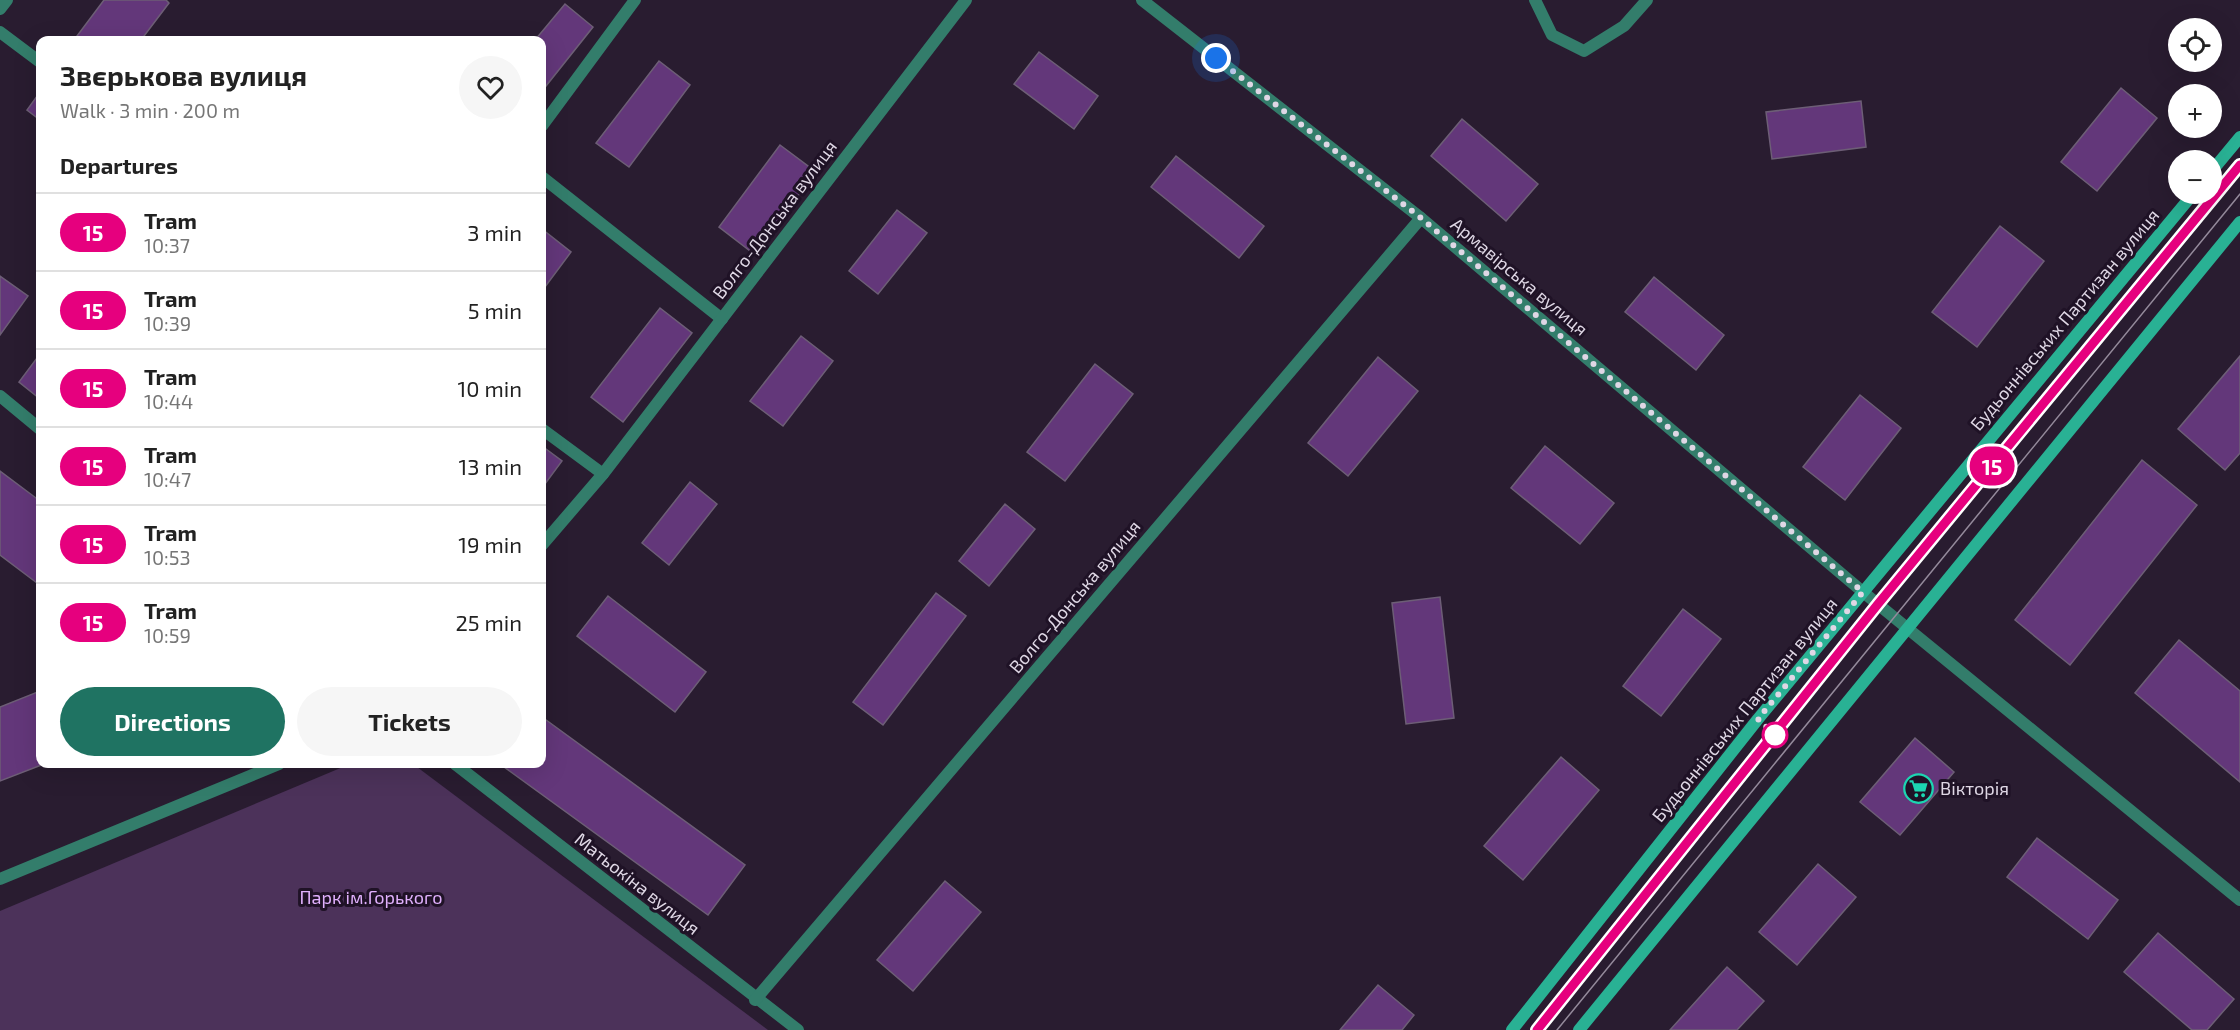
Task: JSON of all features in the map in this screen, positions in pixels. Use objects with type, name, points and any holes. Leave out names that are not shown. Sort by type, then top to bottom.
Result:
[{"type":"main road","points":[[2222,159],[2240,137]]},
{"type":"main road","name":"Будьоннівських Партизан вулиця","points":[[1512,1030],[1758,719],[2185,204]]},
{"type":"main road","points":[[1579,1030],[2240,222]]},
{"type":"street","points":[[0,9],[7,0]]},
{"type":"street","points":[[546,121],[635,0]]},
{"type":"street","name":"Волго-Донська вулиця","points":[[546,540],[603,474],[966,0]]},
{"type":"street","name":"Армавірська вулиця","points":[[1142,0],[1421,218],[1863,592],[2240,900]]},
{"type":"street","points":[[1535,0],[1552,35],[1584,51],[1624,26],[1647,0]]},
{"type":"street","points":[[0,32],[36,59]]},
{"type":"street","points":[[546,180],[722,318]]},
{"type":"street","name":"Волго-Донська вулиця","points":[[756,1000],[1421,218]]},
{"type":"street","points":[[0,396],[36,426]]},
{"type":"street","points":[[546,432],[603,474]]},
{"type":"street","points":[[0,879],[269,768]]},
{"type":"street","name":"Матьокіна вулиця","points":[[461,768],[756,1000],[798,1030]]},
{"type":"green space","name":"Парк iм.Горького","points":[[340,768],[418,768],[768,1030],[0,1030],[0,911]]},
{"type":"building","points":[[104,0],[166,0],[169,3],[144,36],[77,36]]},
{"type":"building","points":[[565,4],[593,27],[546,86],[546,36],[538,36]]},
{"type":"building","points":[[1039,52],[1098,96],[1074,129],[1014,84]]},
{"type":"building","points":[[659,61],[690,85],[629,167],[596,143]]},
{"type":"building","points":[[2121,88],[2157,118],[2097,191],[2061,162]]},
{"type":"building","points":[[36,98],[36,117],[27,110]]},
{"type":"building","points":[[1861,101],[1866,147],[1772,159],[1766,112]]},
{"type":"building","points":[[1462,119],[1538,184],[1506,221],[1431,156]]},
{"type":"building","points":[[780,145],[816,172],[754,254],[719,227]]},
{"type":"building","points":[[1176,156],[1264,226],[1239,258],[1151,187]]},
{"type":"building","points":[[897,210],[927,233],[878,294],[849,271]]},
{"type":"building","points":[[2000,226],[2044,261],[1977,347],[1932,312]]},
{"type":"building","points":[[546,232],[571,252],[546,286]]},
{"type":"building","points":[[0,276],[28,296],[0,335]]},
{"type":"building","points":[[1654,277],[1724,335],[1696,370],[1625,312]]},
{"type":"building","points":[[660,308],[692,333],[623,422],[591,397]]},
{"type":"building","points":[[801,336],[833,361],[783,426],[750,401]]},
{"type":"building","points":[[2240,356],[2240,453],[2225,470],[2178,429]]},
{"type":"building","points":[[1378,357],[1418,391],[1348,476],[1308,443]]},
{"type":"building","points":[[36,359],[36,396],[19,382]]},
{"type":"building","points":[[1095,364],[1133,394],[1065,481],[1027,452]]},
{"type":"building","points":[[1860,395],[1901,428],[1845,500],[1803,467]]},
{"type":"building","points":[[1545,446],[1614,503],[1580,544],[1511,488]]},
{"type":"building","points":[[546,449],[562,461],[546,483]]},
{"type":"building","points":[[2142,460],[2197,505],[2070,665],[2015,620]]},
{"type":"building","points":[[0,471],[36,498],[36,582],[0,555]]},
{"type":"building","points":[[690,482],[717,504],[669,565],[642,543]]},
{"type":"building","points":[[1005,504],[1035,529],[989,586],[959,561]]},
{"type":"building","points":[[936,593],[966,616],[883,725],[853,702]]},
{"type":"building","points":[[608,596],[706,672],[675,712],[577,636]]},
{"type":"building","points":[[1440,597],[1454,718],[1406,724],[1392,603]]},
{"type":"building","points":[[1683,609],[1721,639],[1661,716],[1623,686]]},
{"type":"building","points":[[2179,640],[2240,691],[2240,782],[2135,693]]},
{"type":"building","points":[[36,693],[36,767],[0,781],[0,707]]},
{"type":"building","points":[[546,720],[745,865],[708,915],[506,768],[546,768]]},
{"type":"building","points":[[1915,738],[1954,772],[1900,835],[1860,802]]},
{"type":"building","points":[[1561,757],[1599,790],[1523,880],[1484,846]]},
{"type":"building","points":[[2037,838],[2118,900],[2088,939],[2007,877]]},
{"type":"building","points":[[1818,864],[1856,897],[1797,965],[1759,932]]},
{"type":"building","points":[[945,881],[981,912],[913,991],[877,960]]},
{"type":"building","points":[[2158,933],[2234,999],[2207,1030],[2192,1030],[2124,972]]},
{"type":"building","points":[[1727,967],[1764,1001],[1737,1030],[1670,1030]]},
{"type":"building","points":[[1378,985],[1414,1015],[1402,1030],[1340,1030]]},
{"type":"tram line","points":[[1537,1030],[1878,604],[2240,165]]},
{"type":"tram line","name":"15","points":[[1537,1030],[1878,604],[2240,165]]},
{"type":"tram line","points":[[1557,1030],[2240,194]]},
{"type":"place","name":"Вікторія","points":[[1919,789]]},
{"type":"route","points":[[1216,58],[1421,218],[1863,592],[1758,719],[1775,735]]}]
